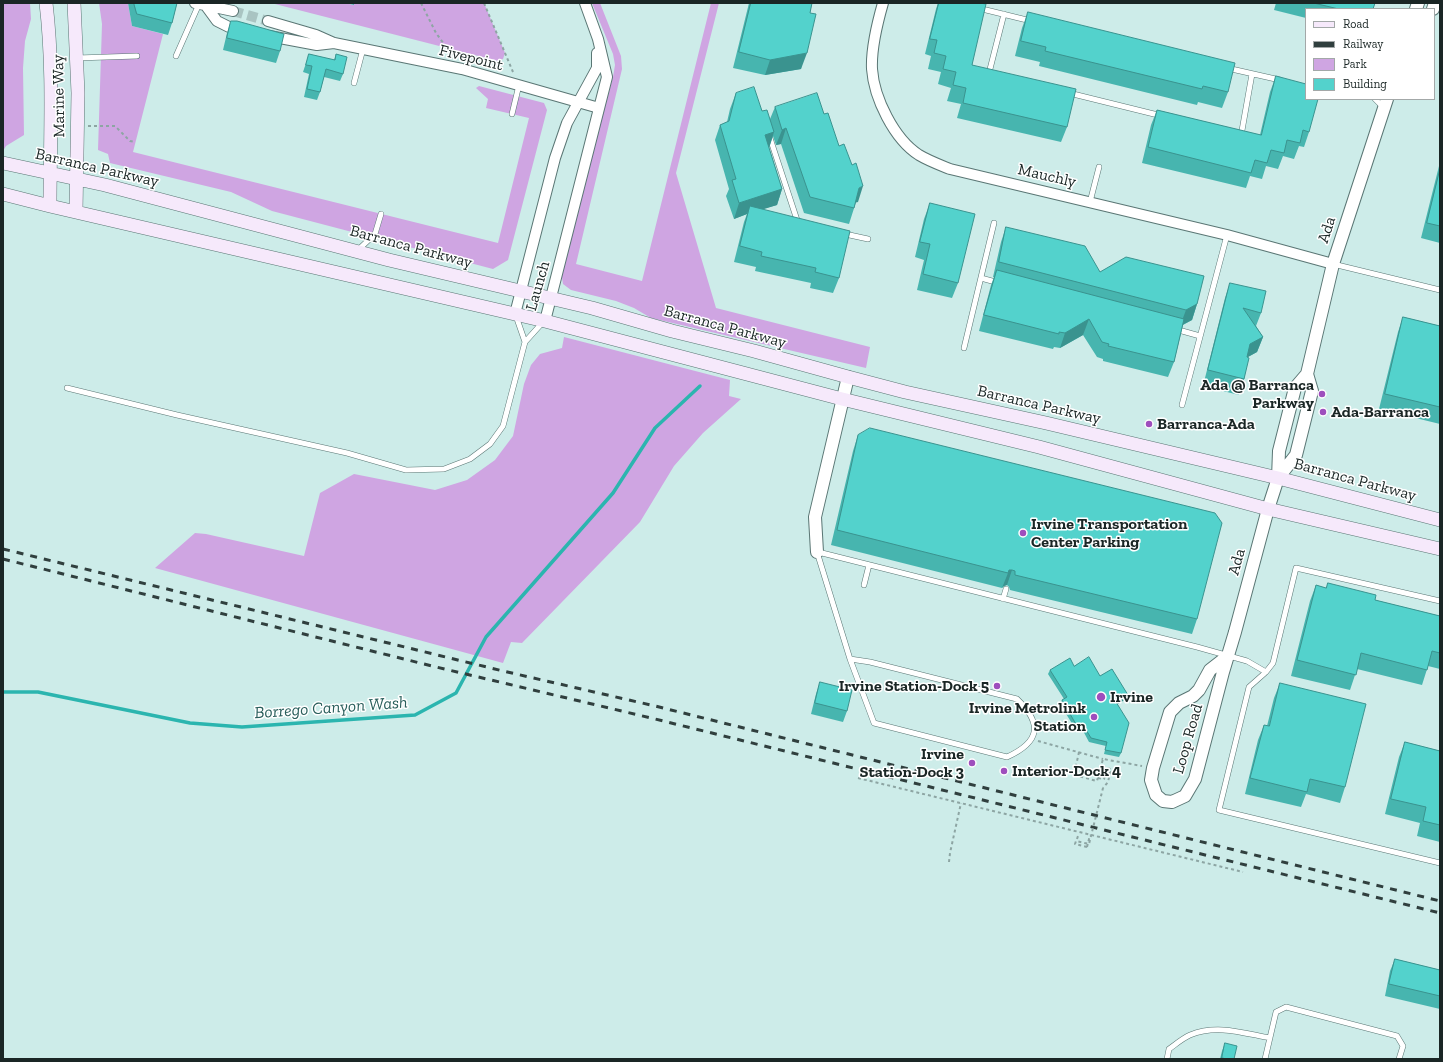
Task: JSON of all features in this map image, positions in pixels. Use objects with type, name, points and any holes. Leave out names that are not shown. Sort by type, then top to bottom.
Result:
[{"type":"main road","name":"Marine Way","points":[[46,3],[50,34],[51,62],[50,206]]},
{"type":"main road","name":"Marine Way","points":[[74,3],[77,126],[76,212]]},
{"type":"main road","name":"Barranca Parkway","points":[[3,163],[105,185],[357,251],[598,310],[848,377],[1278,478],[1440,520]]},
{"type":"main road","points":[[3,194],[545,321],[842,399],[1039,447],[1268,509],[1440,549]]},
{"type":"street","name":"Launch","points":[[545,321],[607,77],[598,38],[585,3]]},
{"type":"street","name":"Mauchly","points":[[883,3],[873,51],[872,68],[874,82],[883,110],[891,125],[918,155],[934,163],[950,168],[1227,235],[1333,264]]},
{"type":"street","points":[[200,4],[233,11]]},
{"type":"street","points":[[200,4],[217,21],[229,27]]},
{"type":"street","name":"Fivepoint","points":[[268,20],[316,35],[334,43],[462,69],[599,108]]},
{"type":"street","name":"Fivepoint","points":[[264,35],[317,45],[334,43]]},
{"type":"street","name":"Launch","points":[[515,314],[556,158],[567,122],[597,68],[598,38]]},
{"type":"street","name":"Ada","points":[[1228,656],[1268,509],[1278,478],[1279,451],[1295,388],[1307,374],[1333,264],[1386,103]]},
{"type":"street","name":"Ada","points":[[1278,478],[1296,455],[1312,391],[1307,374]]},
{"type":"street","points":[[817,552],[816,517],[848,377]]},
{"type":"street","name":"Loop Road","points":[[1228,656],[1196,779],[1189,791],[1180,799],[1172,802],[1163,801],[1156,795],[1151,780],[1153,768],[1170,712],[1180,703],[1193,696],[1199,690],[1210,670],[1228,656]]},
{"type":"lane","points":[[176,56],[200,4]]},
{"type":"lane","points":[[970,6],[1035,22]]},
{"type":"lane","points":[[997,75],[989,73],[1004,14]]},
{"type":"lane","points":[[354,83],[363,49]]},
{"type":"lane","points":[[76,58],[137,56]]},
{"type":"lane","points":[[1221,66],[1283,81]]},
{"type":"lane","points":[[1233,134],[1241,136],[1252,74]]},
{"type":"lane","points":[[512,114],[519,85]]},
{"type":"lane","points":[[1064,92],[1165,117]]},
{"type":"lane","points":[[766,127],[798,223],[806,225]]},
{"type":"lane","points":[[1090,202],[1099,167]]},
{"type":"lane","points":[[357,251],[375,234],[381,214]]},
{"type":"lane","points":[[964,348],[994,223]]},
{"type":"lane","points":[[837,232],[868,239]]},
{"type":"lane","points":[[1182,405],[1227,235]]},
{"type":"lane","points":[[1333,264],[1440,290]]},
{"type":"lane","points":[[980,278],[1003,284]]},
{"type":"lane","name":"Launch","points":[[515,314],[525,342],[545,321]]},
{"type":"lane","points":[[1170,328],[1200,336]]},
{"type":"lane","points":[[67,388],[347,454],[406,470],[444,469],[470,459],[490,444],[503,426],[525,342]]},
{"type":"lane","points":[[817,552],[1248,661],[1266,672]]},
{"type":"lane","points":[[817,552],[850,660],[874,723],[1007,756],[1020,751],[1032,739],[1034,730],[1033,718],[1027,708],[1017,699],[870,662],[850,660]]},
{"type":"lane","points":[[864,585],[869,565]]},
{"type":"lane","points":[[1440,601],[1296,568],[1273,663],[1266,672],[1249,687],[1219,810],[1440,863]]},
{"type":"lane","points":[[1003,598],[1006,589]]},
{"type":"lane","points":[[1265,1059],[1276,1012],[1286,1007],[1397,1036],[1403,1046],[1399,1059]]},
{"type":"lane","points":[[1168,1059],[1170,1049],[1190,1035],[1212,1030],[1225,1029],[1270,1038]]},
{"type":"path","points":[[421,3],[436,33],[462,69]]},
{"type":"path","points":[[484,3],[519,85]]},
{"type":"path","points":[[77,126],[115,126],[130,141],[135,142]]},
{"type":"path","points":[[1032,739],[1103,759],[1153,768]]},
{"type":"path","points":[[1079,752],[1074,775],[1097,781],[1098,778],[1104,779],[1107,768],[1111,769],[1108,782],[1103,788],[1089,844],[1076,841],[1074,844],[1087,847],[1090,834]]},
{"type":"path","points":[[1098,778],[1103,759]]},
{"type":"path","points":[[858,778],[1243,872]]},
{"type":"path","points":[[949,862],[961,803]]},
{"type":"green space","points":[[3,3],[30,3],[31,19],[25,41],[23,68],[24,135],[6,146],[3,151]]},
{"type":"green space","points":[[99,3],[128,3],[132,26],[163,34],[133,152],[498,243],[529,118],[486,108],[488,99],[476,88],[479,86],[544,103],[547,110],[508,260],[493,269],[272,211],[231,192],[110,163],[108,154],[98,150],[102,24]]},
{"type":"green space","points":[[271,3],[346,3],[353,5],[354,3],[484,3],[505,53],[503,59],[498,61]]},
{"type":"green space","points":[[592,3],[600,3],[621,56],[622,69],[576,264],[642,281],[711,3],[719,3],[676,173],[716,308],[870,347],[866,368],[651,318],[634,308],[616,301],[571,290],[563,284],[561,271],[615,65],[613,54]]},
{"type":"green space","points":[[564,337],[730,380],[729,396],[741,399],[703,433],[674,466],[640,522],[522,643],[511,642],[503,663],[155,568],[195,533],[206,534],[304,556],[320,493],[354,474],[435,490],[467,480],[495,460],[513,436],[524,384],[531,365],[540,354],[562,348]]},
{"type":"building","points":[[134,3],[177,3],[172,23],[137,14]]},
{"type":"building","points":[[751,3],[812,3],[810,13],[816,14],[807,53],[770,60],[739,52]]},
{"type":"building","points":[[939,3],[986,4],[972,65],[1076,89],[1067,127],[963,103],[966,88],[953,85],[956,72],[943,69],[946,56],[934,53],[937,40],[930,39]]},
{"type":"building","points":[[1314,3],[1375,3],[1373,8],[1335,8]]},
{"type":"building","points":[[1028,12],[1235,63],[1228,92],[1203,86],[1202,89],[1045,51],[1046,47],[1021,41]]},
{"type":"building","points":[[231,21],[237,21],[284,34],[280,51],[227,38]]},
{"type":"building","points":[[309,54],[335,60],[336,54],[347,57],[343,74],[326,69],[320,92],[307,89],[312,66],[306,65]]},
{"type":"building","points":[[1276,76],[1305,84],[1305,100],[1318,100],[1309,132],[1303,130],[1300,143],[1287,140],[1284,153],[1271,150],[1267,163],[1255,160],[1251,173],[1148,147],[1157,110],[1261,135]]},
{"type":"building","points":[[754,87],[762,111],[767,110],[774,132],[765,135],[782,189],[739,203],[732,180],[736,179],[720,125],[729,121],[736,93]]},
{"type":"building","points":[[817,93],[824,114],[828,113],[839,146],[844,144],[852,165],[856,163],[863,186],[859,188],[854,208],[810,197],[786,128],[782,130],[775,107]]},
{"type":"building","points":[[1440,169],[1440,226],[1427,223]]},
{"type":"building","points":[[930,203],[975,214],[958,283],[923,274],[930,244],[920,242]]},
{"type":"building","points":[[750,206],[850,231],[839,278],[815,272],[816,268],[761,256],[762,252],[740,246]]},
{"type":"building","points":[[1006,227],[1085,246],[1100,272],[1126,257],[1204,276],[1197,304],[1186,310],[999,262]]},
{"type":"building","points":[[997,270],[1184,319],[1174,362],[1108,346],[1109,344],[1102,342],[1089,319],[1065,333],[1059,332],[1059,334],[984,315]]},
{"type":"building","points":[[1230,283],[1266,291],[1261,313],[1243,308],[1263,337],[1250,344],[1247,357],[1249,358],[1244,379],[1208,370]]},
{"type":"building","points":[[1403,317],[1440,326],[1440,407],[1385,394]]},
{"type":"building","name":"Irvine Transportation Center Parking","points":[[870,428],[1215,513],[1222,523],[1197,619],[1015,575],[1015,571],[1012,570],[1009,570],[1008,573],[837,530],[858,435]]},
{"type":"building","points":[[1328,583],[1376,595],[1375,600],[1440,616],[1440,653],[1432,651],[1427,670],[1361,653],[1356,675],[1297,660],[1316,585],[1326,588]]},
{"type":"building","name":"Irvine Metrolink Station","points":[[1089,657],[1100,676],[1112,669],[1128,695],[1116,702],[1129,723],[1121,753],[1105,750],[1107,742],[1091,738],[1082,723],[1077,726],[1062,700],[1067,697],[1050,670],[1070,658],[1074,666]]},
{"type":"building","points":[[820,682],[852,690],[847,711],[815,703]]},
{"type":"building","points":[[1280,683],[1366,704],[1345,787],[1310,779],[1307,792],[1250,778],[1264,725],[1269,726]]},
{"type":"building","points":[[1405,742],[1440,751],[1440,825],[1423,821],[1426,807],[1391,799]]},
{"type":"building","points":[[1395,959],[1440,970],[1440,996],[1389,984]]},
{"type":"building","points":[[1225,1043],[1237,1046],[1234,1059],[1222,1058]]},
{"type":"waterway","name":"Borrego Canyon Wash","points":[[3,692],[38,692],[190,723],[242,727],[415,715],[456,693],[486,637],[613,493],[655,428],[700,386]]},
{"type":"tunnel","points":[[233,11],[268,21]]},
{"type":"railway","points":[[3,549],[503,671],[655,706],[1440,901]]},
{"type":"railway","points":[[3,559],[432,666],[651,718],[1440,913]]},
{"type":"place","name":"Ada @ Barranca Parkway","points":[[1322,394]]},
{"type":"place","name":"Ada-Barranca","points":[[1323,412]]},
{"type":"place","name":"Barranca-Ada","points":[[1149,424]]},
{"type":"place","name":"Irvine Transportation Center Parking","points":[[1023,533]]},
{"type":"place","name":"Irvine Station-Dock 5","points":[[997,686]]},
{"type":"place","name":"Irvine","points":[[1101,697]]},
{"type":"place","name":"Irvine Metrolink Station","points":[[1094,717]]},
{"type":"place","name":"Irvine Station-Dock 3","points":[[972,763]]},
{"type":"place","name":"Interior-Dock 4","points":[[1004,771]]}]
